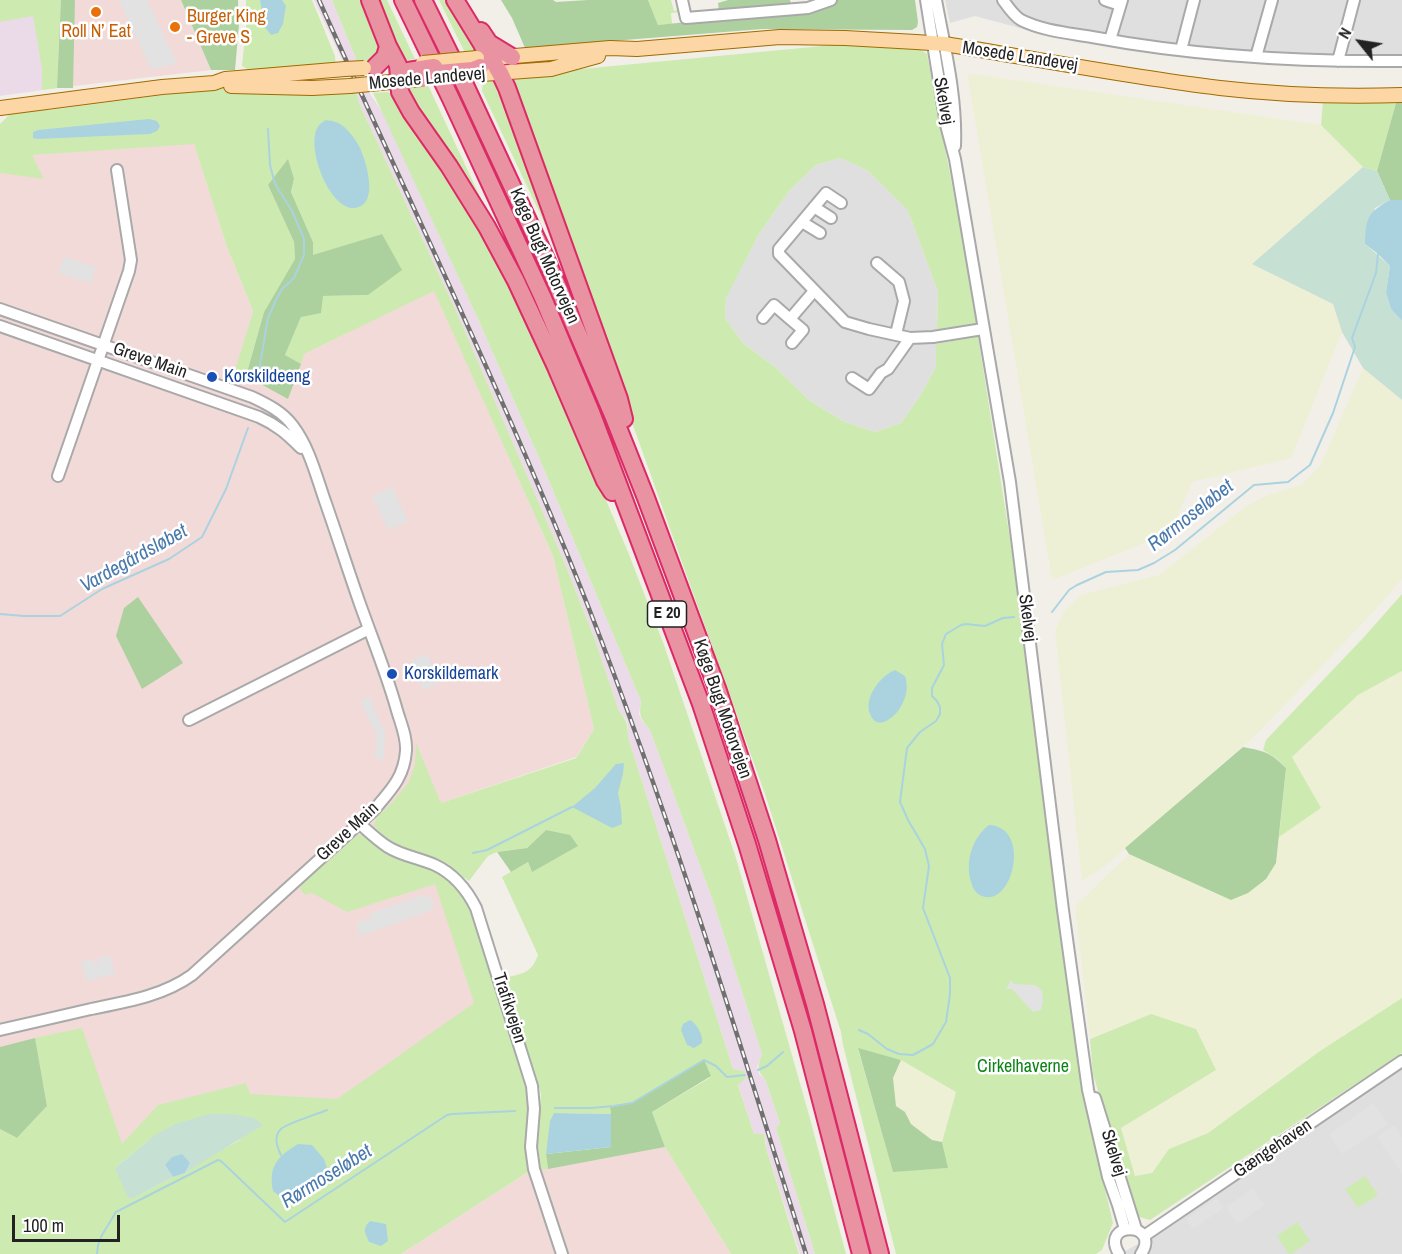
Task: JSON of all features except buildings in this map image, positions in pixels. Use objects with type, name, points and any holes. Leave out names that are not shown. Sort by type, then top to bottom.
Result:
[{"type":"highway","points":[[370,0],[388,46],[407,74]]},
{"type":"highway","name":"Køge Bugt Motorvejen","points":[[403,0],[543,298],[591,412],[701,704],[747,844],[803,1031],[861,1254]]},
{"type":"highway","name":"Køge Bugt Motorvejen","points":[[423,0],[545,257],[613,415],[718,691],[767,840],[815,1004],[880,1254]]},
{"type":"highway","points":[[455,0],[482,45],[482,64]]},
{"type":"highway","points":[[461,0],[507,73],[619,399],[646,498]]},
{"type":"highway","points":[[370,68],[385,57],[388,46]]},
{"type":"highway","points":[[407,74],[443,66],[448,61]]},
{"type":"highway","points":[[407,74],[473,70],[482,64],[494,63],[507,73]]},
{"type":"highway","points":[[407,74],[400,92],[487,227],[516,281],[556,367],[605,481],[635,528]]},
{"type":"main road","name":"Mosede Landevej","points":[[507,73],[610,48],[636,49],[780,37],[845,38],[939,44],[1221,88],[1328,96],[1402,95]]},
{"type":"main road","name":"Mosede Landevej","points":[[448,61],[482,64]]},
{"type":"main road","name":"Mosede Landevej","points":[[214,83],[225,79],[345,69],[370,68],[407,74]]},
{"type":"main road","name":"Mosede Landevej","points":[[0,108],[162,87],[214,83],[312,88],[350,86],[370,84],[407,74]]},
{"type":"street","points":[[681,0],[687,18],[808,8],[831,0]]},
{"type":"street","points":[[926,0],[939,44]]},
{"type":"street","points":[[936,0],[939,44]]},
{"type":"street","points":[[1003,0],[1019,19],[1036,26],[1110,40],[1180,50],[1256,57],[1338,62],[1402,61]]},
{"type":"street","points":[[1105,0],[1121,2],[1110,40]]},
{"type":"street","points":[[1180,50],[1194,0]]},
{"type":"street","points":[[1256,57],[1272,0]]},
{"type":"street","points":[[1338,62],[1354,0]]},
{"type":"street","name":"Skelvej","points":[[939,44],[946,125],[955,159],[1010,482],[1063,909],[1087,1078],[1107,1131],[1135,1232]]},
{"type":"street","points":[[99,360],[131,260],[117,170]]},
{"type":"street","points":[[841,203],[826,194],[779,249],[778,254],[845,322],[910,338],[984,329]]},
{"type":"street","points":[[814,207],[831,218]]},
{"type":"street","points":[[802,222],[819,233]]},
{"type":"street","points":[[877,263],[899,282],[904,301],[896,334]]},
{"type":"street","points":[[790,319],[814,291]]},
{"type":"street","points":[[763,318],[774,305],[803,330],[792,343]]},
{"type":"street","name":"Greve Main","points":[[0,309],[252,397],[281,413],[293,425],[310,456],[389,683],[406,739],[403,768],[390,793],[192,975],[165,991],[0,1030]]},
{"type":"street","name":"Greve Main","points":[[0,326],[260,417],[286,432],[310,456]]},
{"type":"street","points":[[852,378],[868,389],[881,373],[888,369],[910,338]]},
{"type":"street","name":"Greve Main","points":[[58,476],[99,360]]},
{"type":"street","points":[[189,720],[369,629]]},
{"type":"street","name":"Trafikvejen","points":[[359,823],[387,846],[435,865],[458,880],[468,892],[476,908],[532,1086],[534,1109],[531,1147],[534,1169],[562,1254]]},
{"type":"street","name":"Gængehaven","points":[[1135,1232],[1402,1060]]},
{"type":"street","points":[[1118,1254],[1115,1239],[1119,1233],[1135,1232],[1145,1242],[1145,1249],[1141,1254]]},
{"type":"shaded area","points":[[0,0],[61,0],[57,88],[0,96]]},
{"type":"shaded area","points":[[61,0],[181,0],[211,70],[57,88]]},
{"type":"shaded area","points":[[119,0],[147,0],[177,64],[151,69]]},
{"type":"shaded area","points":[[314,0],[332,0],[370,94],[383,113],[478,319],[641,701],[639,714],[650,730],[712,898],[762,1054],[757,1067],[759,1074],[765,1079],[780,1123],[776,1128],[815,1254],[800,1254],[766,1148],[764,1134],[754,1134],[738,1084],[744,1071],[733,1069],[628,737],[626,719],[619,711],[594,637],[563,559],[457,313],[359,103],[345,66]]},
{"type":"shaded area","points":[[945,0],[1402,0],[1402,66],[1244,62],[1149,53],[1038,33],[975,16],[950,23]]},
{"type":"shaded area","points":[[194,143],[227,247],[253,311],[236,371],[304,354],[434,290],[553,556],[594,729],[576,757],[441,803],[436,878],[477,1003],[337,1100],[121,1146],[0,1047],[0,157]]},
{"type":"shaded area","points":[[840,158],[867,170],[908,211],[938,292],[936,367],[920,396],[901,423],[875,432],[845,422],[810,401],[775,367],[743,343],[725,318],[726,298],[736,277],[759,234],[789,191],[816,165]]},
{"type":"shaded area","points":[[64,257],[96,267],[91,283],[58,273]]},
{"type":"shaded area","points":[[392,487],[408,521],[388,530],[372,496]]},
{"type":"shaded area","points":[[428,654],[439,684],[422,690],[411,660]]},
{"type":"shaded area","points":[[369,696],[385,733],[384,761],[374,757],[376,734],[360,702]]},
{"type":"shaded area","points":[[423,895],[432,899],[434,905],[430,911],[360,936],[356,927],[359,922],[372,917],[370,913]]},
{"type":"shaded area","points":[[110,955],[115,974],[86,981],[81,962],[93,959],[94,964],[99,963],[98,958]]},
{"type":"shaded area","points":[[1011,980],[1014,984],[1035,985],[1042,990],[1041,1010],[1033,1012],[1012,989],[1006,989]]},
{"type":"shaded area","points":[[1402,1069],[1402,1254],[1120,1254],[1161,1231]]},
{"type":"shaded area","points":[[1373,1103],[1388,1124],[1342,1154],[1329,1134]]},
{"type":"shaded area","points":[[1394,1125],[1402,1138],[1402,1174],[1377,1137]]},
{"type":"shaded area","points":[[665,1147],[731,1254],[401,1254],[528,1172]]},
{"type":"shaded area","points":[[1253,1188],[1265,1205],[1237,1224],[1226,1207]]},
{"type":"shaded area","points":[[1217,1198],[1224,1208],[1193,1229],[1186,1219]]},
{"type":"green space","points":[[0,0],[61,0],[57,88],[42,90],[42,69],[33,16],[0,22]]},
{"type":"green space","points":[[61,0],[75,0],[73,88],[57,88]]},
{"type":"green space","points":[[181,0],[238,0],[239,25],[235,70],[211,70]]},
{"type":"green space","points":[[246,0],[312,0],[335,56],[336,67],[252,72],[242,66]]},
{"type":"green space","points":[[332,0],[360,0],[381,50],[379,58],[358,64]]},
{"type":"green space","points":[[377,0],[387,0],[415,59],[400,61]]},
{"type":"green space","points":[[439,0],[451,0],[476,44],[476,55],[466,55]]},
{"type":"green space","points":[[501,0],[553,0],[556,2],[648,0],[658,25],[745,16],[798,14],[838,0],[915,0],[918,22],[917,27],[912,30],[762,29],[525,48]]},
{"type":"green space","points":[[648,0],[671,0],[674,11],[681,9],[681,12],[671,13],[672,24],[658,25]]},
{"type":"green space","points":[[728,0],[790,0],[791,4],[719,12],[718,3]]},
{"type":"green space","name":"Cirkelhaverne","points":[[833,45],[921,50],[927,54],[979,325],[937,333],[938,292],[908,211],[867,170],[840,158],[816,165],[789,191],[759,234],[726,298],[725,318],[743,343],[775,367],[810,401],[845,422],[875,432],[901,423],[920,396],[936,367],[936,344],[978,336],[1018,590],[1084,1099],[1113,1223],[1102,1250],[1096,1254],[896,1254],[841,1032],[766,797],[508,76]],"holes":[[[858,1049],[901,1060],[956,1092],[942,1142],[947,1168],[893,1171]]]},
{"type":"green space","points":[[967,73],[1321,125],[1363,167],[1253,263],[1333,304],[1342,332],[1291,458],[1192,482],[1170,533],[1052,580]]},
{"type":"green space","points":[[498,78],[570,277],[482,91],[483,79]]},
{"type":"green space","points":[[427,83],[516,274],[405,87]]},
{"type":"green space","points":[[216,88],[356,93],[457,313],[563,559],[594,637],[619,711],[626,723],[628,737],[733,1069],[744,1071],[746,1078],[738,1085],[754,1134],[764,1134],[766,1148],[799,1254],[731,1254],[665,1147],[652,1112],[711,1077],[658,1088],[632,1103],[610,1107],[611,1114],[554,1113],[546,1154],[548,1169],[539,1170],[536,1143],[541,1094],[505,978],[522,974],[532,966],[538,955],[502,877],[528,862],[532,872],[546,830],[527,848],[497,852],[488,856],[469,881],[440,860],[392,844],[374,826],[377,816],[390,805],[409,782],[415,764],[416,743],[441,803],[576,758],[594,729],[553,556],[434,291],[304,354],[301,364],[285,355],[301,317],[322,296],[368,295],[382,234],[313,256],[313,242],[291,192],[294,179],[268,185],[294,242],[295,259],[264,312],[246,376],[235,371],[253,311],[227,247],[194,144],[32,155],[44,179],[0,173],[0,124],[15,109],[50,110]]},
{"type":"green space","points":[[388,92],[396,97],[476,222],[542,349],[628,552],[664,645],[736,858],[846,1254],[815,1254],[776,1128],[780,1123],[765,1079],[759,1070],[762,1054],[712,898],[650,730],[641,717],[641,701],[478,319],[373,93]]},
{"type":"green space","points":[[1323,101],[1396,103],[1377,171],[1363,167],[1321,125]]},
{"type":"green space","points":[[1396,103],[1402,103],[1402,200],[1390,200],[1377,171]]},
{"type":"green space","points":[[288,159],[294,179],[291,192],[313,242],[313,255],[382,234],[402,270],[368,295],[323,296],[321,313],[301,317],[285,355],[301,364],[288,399],[246,376],[264,312],[295,259],[294,242],[268,185]]},
{"type":"green space","points":[[1363,167],[1377,171],[1390,200],[1375,208],[1365,244],[1390,266],[1386,293],[1391,309],[1402,321],[1402,400],[1363,368],[1342,332],[1333,304],[1252,264]]},
{"type":"green space","points":[[1363,368],[1402,400],[1402,579],[1259,732],[1104,867],[1082,881],[1055,631],[1065,610],[1081,595],[1159,575],[1244,508],[1263,497],[1301,485],[1320,466]]},
{"type":"green space","points":[[1402,594],[1402,671],[1358,695],[1292,757],[1321,808],[1279,837],[1286,768],[1263,750],[1266,740]]},
{"type":"green space","points":[[138,597],[183,663],[142,689],[116,636],[124,608]]},
{"type":"green space","points":[[1402,671],[1402,998],[1320,1051],[1208,1133],[1169,1149],[1152,1173],[1135,1176],[1121,1128],[1216,1070],[1151,1014],[1090,1038],[1075,906],[1129,854],[1231,900],[1276,864],[1279,837],[1320,808],[1292,757],[1358,695]]},
{"type":"green space","points":[[1243,747],[1266,753],[1286,768],[1276,863],[1266,879],[1248,893],[1231,900],[1129,854],[1125,848]]},
{"type":"green space","points":[[546,830],[570,835],[578,846],[532,872],[528,862],[511,872],[497,852],[527,848]]},
{"type":"green space","points":[[362,835],[390,853],[439,873],[456,883],[467,897],[528,1082],[531,1107],[527,1136],[528,1172],[401,1254],[0,1254],[0,1129],[17,1138],[47,1106],[35,1038],[82,1028],[122,1144],[158,1105],[246,1083],[250,1094],[337,1099],[474,1003],[435,884],[347,912],[312,893],[305,895],[300,889],[301,882],[350,836]],"holes":[[[175,1124],[240,1140],[185,1173],[132,1199],[115,1168],[155,1135]]]},
{"type":"green space","points":[[1402,998],[1402,1053],[1150,1220],[1136,1216],[1093,1074],[1090,1039],[1151,1014],[1196,1029],[1216,1070],[1121,1128],[1135,1176],[1152,1173],[1169,1149],[1208,1133],[1320,1051]]},
{"type":"green space","points":[[35,1038],[47,1106],[17,1138],[0,1129],[0,1047]]},
{"type":"green space","points":[[858,1048],[901,1060],[893,1078],[896,1106],[905,1112],[911,1124],[932,1140],[942,1142],[948,1168],[893,1172]]},
{"type":"green space","points":[[704,1060],[711,1076],[652,1112],[665,1147],[548,1169],[546,1154],[611,1147],[610,1107],[632,1103]]},
{"type":"green space","points":[[901,1060],[956,1092],[942,1142],[932,1140],[911,1124],[905,1112],[896,1106],[893,1078]]},
{"type":"green space","points":[[209,1114],[231,1114],[254,1118],[263,1125],[185,1173],[190,1163],[165,1165],[173,1177],[132,1199],[127,1196],[115,1168],[155,1135],[175,1124]]},
{"type":"green space","points":[[1365,1176],[1378,1195],[1358,1208],[1345,1189]]},
{"type":"green space","points":[[1297,1222],[1310,1241],[1289,1254],[1277,1236]]},
{"type":"water","points":[[260,0],[282,0],[286,6],[283,24],[278,33],[271,35],[265,27]]},
{"type":"water","points":[[149,119],[157,121],[160,126],[157,131],[150,134],[33,138],[33,132],[38,130]]},
{"type":"water","points":[[326,120],[346,128],[357,142],[362,154],[369,189],[365,203],[359,207],[349,207],[339,202],[323,178],[315,148],[315,135],[319,125]]},
{"type":"water","points":[[1390,200],[1402,200],[1402,321],[1391,309],[1386,293],[1390,266],[1365,244],[1369,217]]},
{"type":"water","points":[[895,670],[905,676],[907,689],[905,697],[894,715],[886,721],[878,722],[871,716],[869,702],[878,683]]},
{"type":"water","points":[[624,763],[618,793],[622,824],[612,828],[572,807],[595,788],[616,764]]},
{"type":"water","points":[[989,825],[1002,829],[1010,839],[1014,852],[1013,866],[1002,890],[993,896],[982,896],[977,893],[972,884],[969,863],[975,842]]},
{"type":"water","points":[[690,1020],[702,1036],[702,1043],[694,1048],[687,1045],[681,1030],[683,1024]]},
{"type":"water","points":[[554,1113],[611,1114],[611,1147],[546,1154],[550,1121]]},
{"type":"water","points":[[298,1144],[312,1145],[324,1159],[327,1168],[316,1183],[288,1198],[281,1197],[273,1191],[273,1168],[285,1153]]},
{"type":"water","points":[[182,1154],[190,1163],[185,1173],[173,1177],[165,1165],[172,1157]]},
{"type":"water","points":[[370,1221],[386,1224],[388,1241],[381,1246],[369,1242],[365,1231]]},
{"type":"waterway","name":"Vardegårdsløbet","points":[[258,377],[268,318],[282,289],[294,278],[304,255],[304,239],[292,211],[275,184],[270,165],[268,129]]},
{"type":"waterway","name":"Rørmoseløbet","points":[[1052,612],[1069,590],[1077,585],[1106,572],[1138,570],[1154,563],[1175,550],[1254,485],[1288,482],[1310,465],[1333,413],[1355,347],[1352,338],[1376,273],[1378,254]]},
{"type":"waterway","name":"Vardegårdsløbet","points":[[0,614],[60,616],[102,589],[169,559],[202,537],[226,489],[248,428]]},
{"type":"waterway","name":"Rørmoseløbet","points":[[859,1030],[887,1049],[899,1054],[913,1055],[933,1044],[946,1022],[950,978],[923,908],[929,866],[925,849],[900,802],[907,748],[920,732],[936,721],[940,714],[940,707],[932,696],[932,688],[944,665],[942,644],[946,634],[961,625],[985,626],[1003,618],[1014,617]]},
{"type":"waterway","points":[[473,853],[487,850],[572,807]]},
{"type":"waterway","name":"Rørmoseløbet","points":[[758,1070],[767,1066],[783,1052]]},
{"type":"waterway","name":"Rørmoseløbet","points":[[555,1108],[591,1108],[632,1103],[704,1060],[716,1066],[727,1077],[745,1075]]},
{"type":"waterway","points":[[281,1155],[276,1138],[281,1129],[327,1110]]},
{"type":"waterway","name":"Rørmoseløbet","points":[[97,1254],[102,1235],[116,1212],[218,1160],[285,1222],[447,1115],[515,1111]]},
{"type":"railway","points":[[319,0],[491,377],[588,606],[676,847],[806,1254]]},
{"type":"place","name":"Roll N’ Eat","points":[[96,12]]},
{"type":"place","name":"Burger King - Greve S","points":[[175,27]]},
{"type":"place","name":"Korskildeeng","points":[[212,377]]},
{"type":"place","name":"Korskildemark","points":[[392,674]]}]
